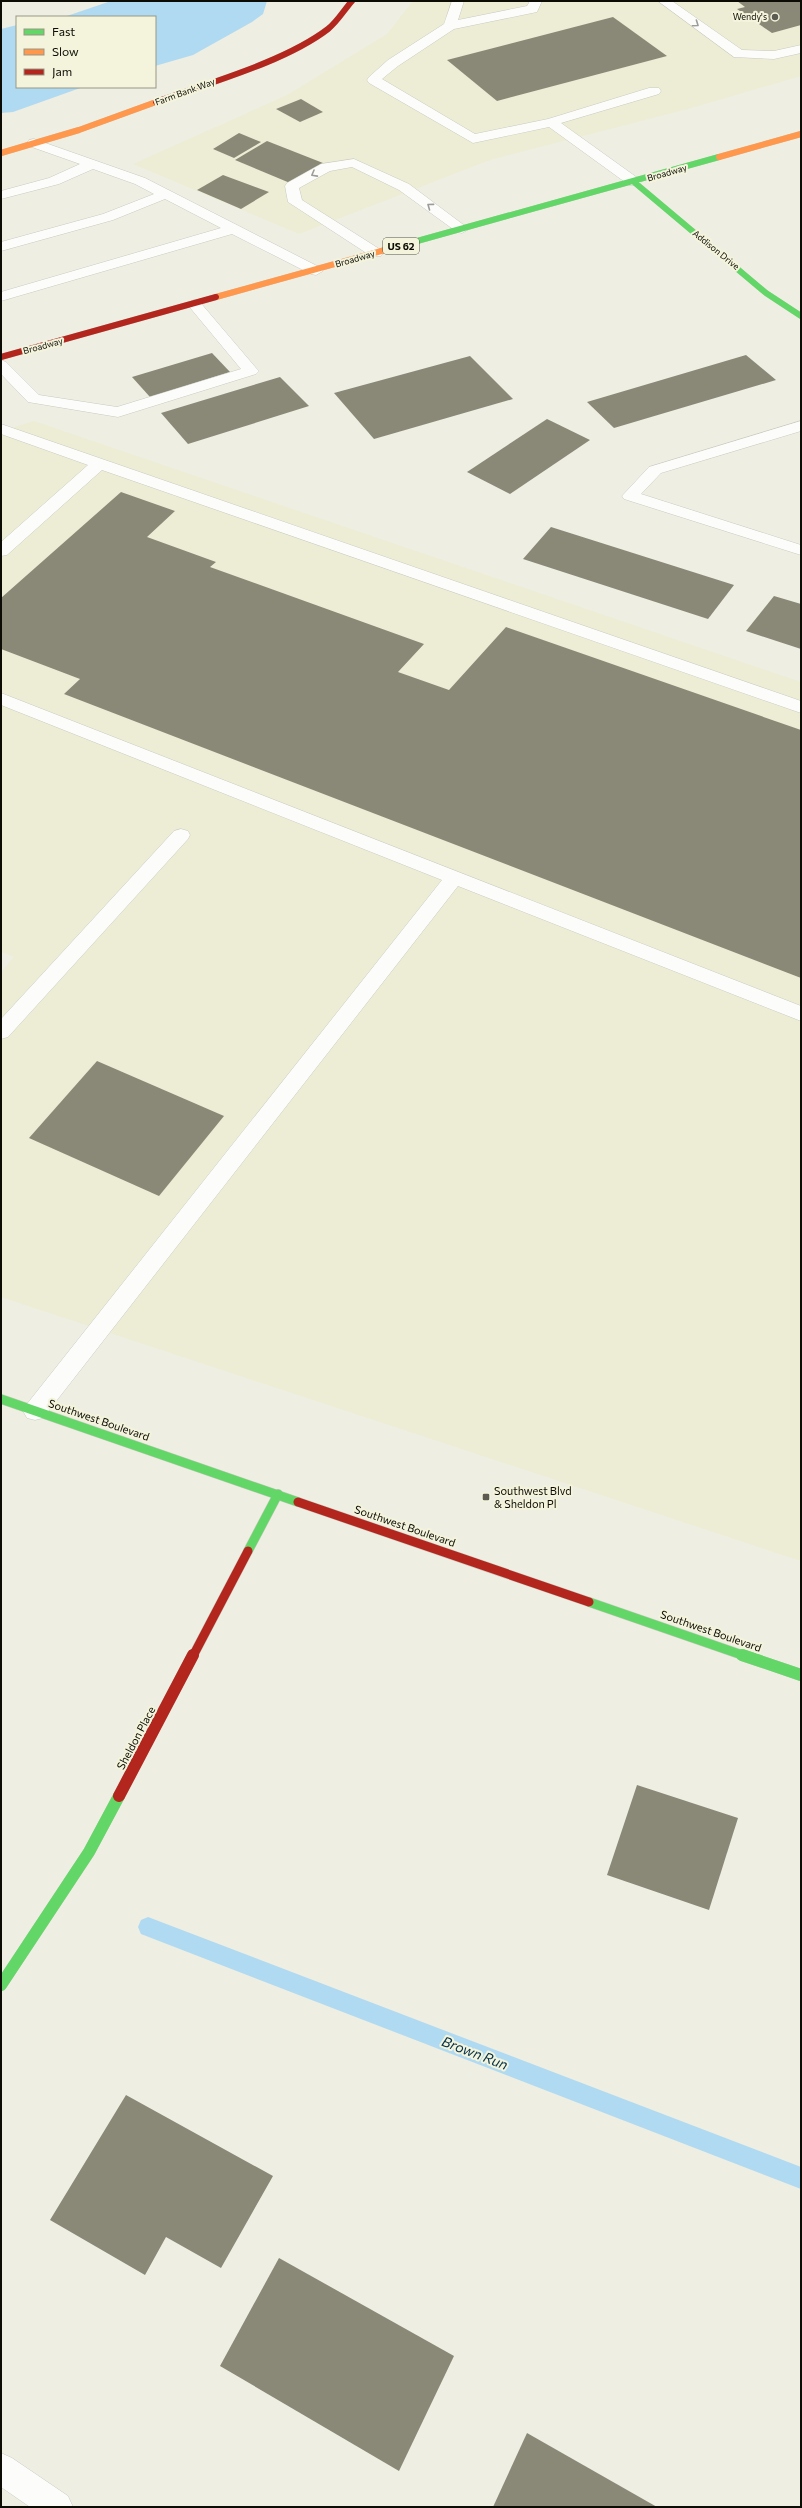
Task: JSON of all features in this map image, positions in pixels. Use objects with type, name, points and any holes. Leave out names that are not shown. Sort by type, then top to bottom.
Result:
[{"type":"street","name":"Farm Bank Way","points":[[1,153],[79,130],[281,56],[312,41],[336,24],[352,1]]},
{"type":"street","points":[[450,26],[458,1]]},
{"type":"street","points":[[536,1],[532,9],[450,26],[393,63],[374,80],[473,139],[551,122],[654,91]]},
{"type":"street","points":[[664,1],[739,54],[774,55],[801,49]]},
{"type":"street","points":[[551,122],[634,182]]},
{"type":"street","name":"Broadway","points":[[1,357],[316,271],[801,134]]},
{"type":"street","points":[[34,143],[140,181],[316,271]]},
{"type":"street","points":[[376,253],[295,202],[292,186],[326,167],[354,163],[404,187],[462,229]]},
{"type":"street","points":[[1,195],[54,181],[92,164]]},
{"type":"street","name":"Addison Drive","points":[[634,182],[766,292],[801,316]]},
{"type":"street","points":[[1,248],[108,217],[166,194]]},
{"type":"street","points":[[1,297],[233,229]]},
{"type":"street","points":[[1,365],[34,399],[118,412],[251,371],[194,304]]},
{"type":"street","points":[[801,426],[655,470],[630,496],[801,550]]},
{"type":"street","points":[[1,429],[801,708]]},
{"type":"street","points":[[1,551],[99,464]]},
{"type":"street","points":[[1,699],[801,1014]]},
{"type":"street","points":[[1,1032],[181,836]]},
{"type":"street","points":[[35,1411],[454,878]]},
{"type":"street","name":"Southwest Boulevard","points":[[1,1399],[801,1675]]},
{"type":"street","name":"Sheldon Place","points":[[1,1985],[89,1852],[278,1494]]},
{"type":"street","points":[[1,2469],[57,2507]]},
{"type":"shaded area","points":[[413,1],[801,1],[801,76],[688,109],[490,160],[299,234],[133,164],[287,95],[387,34]]},
{"type":"shaded area","points":[[34,421],[801,682],[801,1561],[1,1297],[1,972],[14,957],[1,952],[1,431]]},
{"type":"water","points":[[111,1],[267,1],[263,14],[252,22],[193,55],[156,66],[156,16],[67,16]]},
{"type":"water","points":[[16,25],[16,88],[80,88],[13,112],[1,113],[1,29]]},
{"type":"building","name":"Wendy's","points":[[737,1],[801,1],[801,25],[772,33],[737,9],[745,7]]},
{"type":"building","points":[[613,17],[667,56],[497,101],[447,60]]},
{"type":"building","points":[[301,99],[323,112],[300,122],[276,109]]},
{"type":"building","points":[[239,133],[261,142],[234,158],[213,149]]},
{"type":"building","points":[[267,141],[323,163],[290,183],[235,160]]},
{"type":"building","points":[[223,175],[269,192],[241,209],[197,190]]},
{"type":"building","points":[[212,353],[230,372],[150,397],[132,377]]},
{"type":"building","points":[[746,355],[776,380],[614,428],[587,402]]},
{"type":"building","points":[[470,356],[513,399],[374,439],[334,393]]},
{"type":"building","points":[[280,377],[309,406],[188,444],[161,413]]},
{"type":"building","points":[[547,419],[590,440],[510,494],[467,472]]},
{"type":"building","points":[[121,492],[175,511],[147,537],[216,562],[210,567],[424,644],[398,672],[449,690],[506,627],[801,730],[801,978],[64,694],[80,679],[1,649],[1,598]]},
{"type":"building","points":[[551,527],[734,585],[708,619],[523,559]]},
{"type":"building","points":[[774,596],[801,604],[801,649],[746,631]]},
{"type":"building","points":[[97,1061],[224,1116],[159,1196],[29,1138]]},
{"type":"building","points":[[637,1785],[738,1818],[709,1910],[607,1875]]},
{"type":"building","points":[[126,2095],[273,2176],[221,2268],[166,2237],[145,2275],[50,2220]]},
{"type":"building","points":[[279,2258],[454,2356],[399,2471],[220,2366]]},
{"type":"building","points":[[527,2433],[657,2507],[493,2507]]},
{"type":"waterway","name":"Brown Run","points":[[148,1927],[235,1962],[801,2178]]},
{"type":"traffic: fast","points":[[385,250],[719,157]]},
{"type":"traffic: fast","points":[[634,182],[766,293],[801,316]]},
{"type":"traffic: fast","points":[[1,1399],[298,1502]]},
{"type":"traffic: fast","points":[[248,1551],[278,1494]]},
{"type":"traffic: fast","points":[[589,1602],[801,1675]]},
{"type":"traffic: fast","points":[[1,1985],[89,1852],[119,1796]]},
{"type":"traffic: slow","points":[[1,153],[79,130],[156,102]]},
{"type":"traffic: slow","points":[[719,157],[801,134]]},
{"type":"traffic: slow","points":[[216,297],[385,250]]},
{"type":"traffic: jam","points":[[156,102],[281,56],[304,45],[329,28],[352,1]]},
{"type":"traffic: jam","points":[[1,357],[216,297]]},
{"type":"traffic: jam","points":[[298,1502],[589,1602]]},
{"type":"traffic: jam","points":[[119,1796],[248,1551]]},
{"type":"place","name":"Wendy's","points":[[775,17]]},
{"type":"place","name":"Southwest Blvd & Sheldon Pl","points":[[486,1497]]}]
